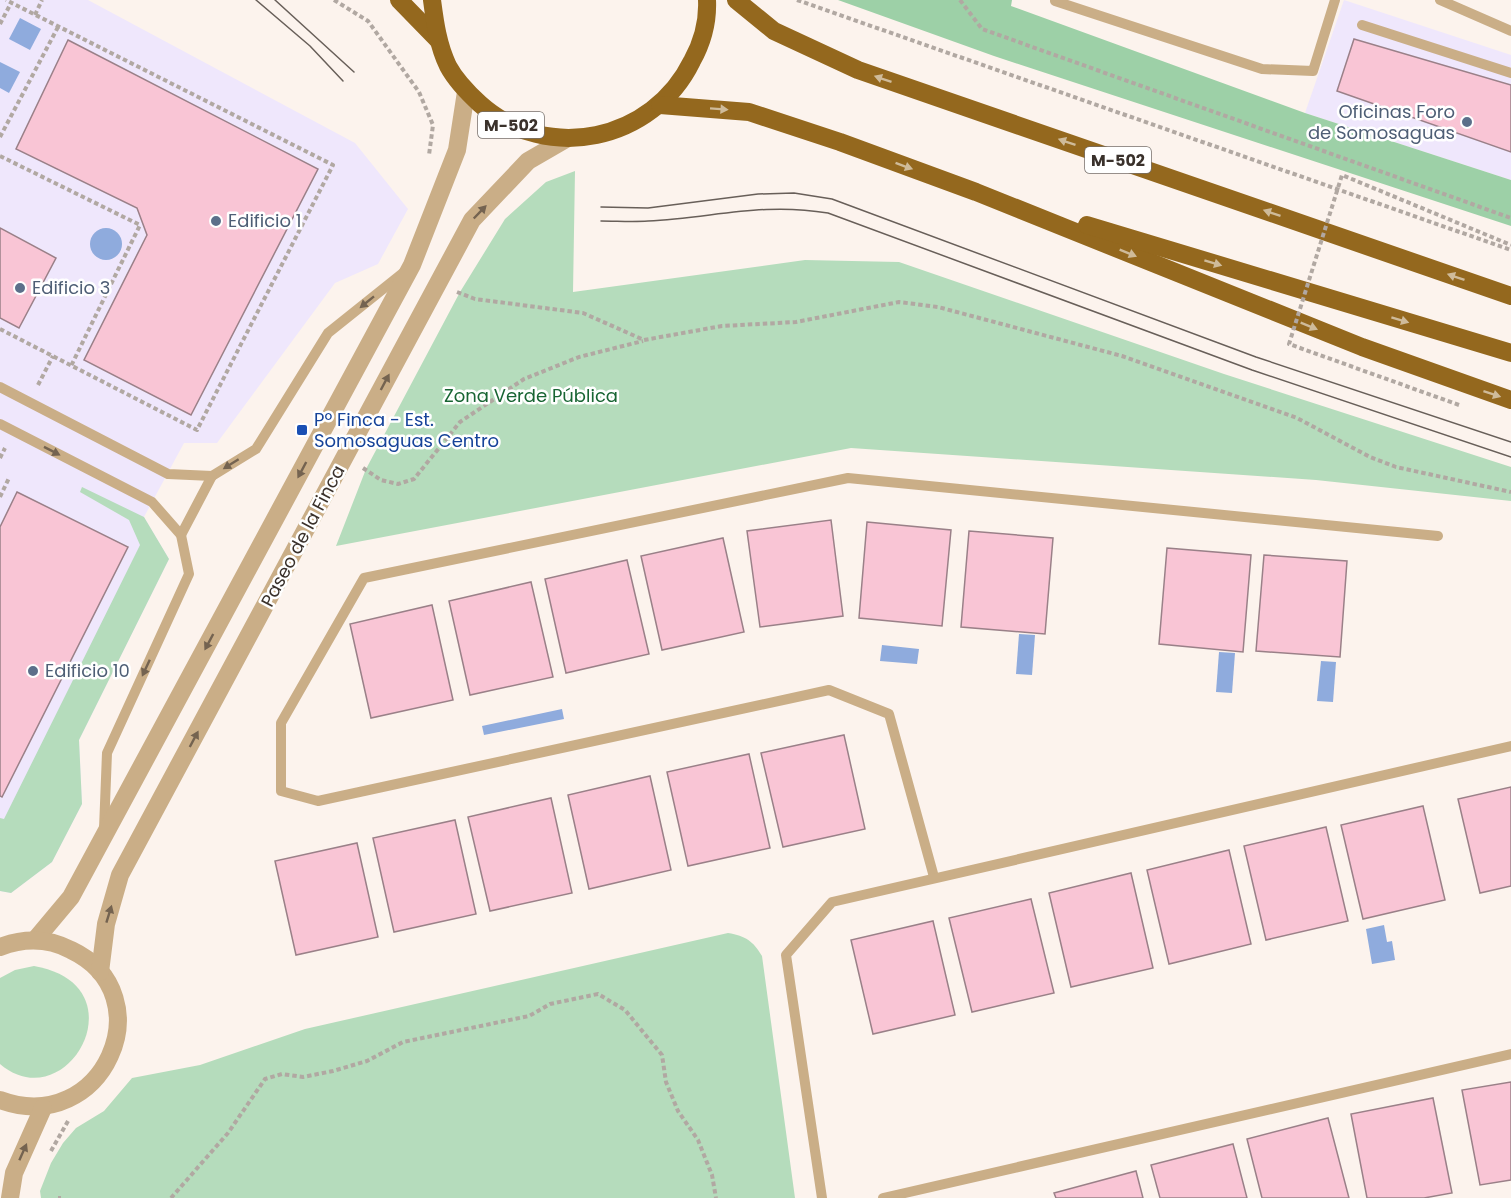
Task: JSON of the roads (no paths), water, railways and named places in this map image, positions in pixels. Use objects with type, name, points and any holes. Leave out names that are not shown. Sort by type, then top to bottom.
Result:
[{"type":"highway","name":"M-502","points":[[399,0],[438,40]]},
{"type":"highway","name":"M-502","points":[[432,0],[438,40],[449,68],[466,92],[495,117],[529,133],[566,139],[600,136],[632,124],[660,105],[684,78],[700,46],[707,0]]},
{"type":"highway","name":"M-502","points":[[736,0],[774,31],[858,70],[1511,296]]},
{"type":"highway","points":[[660,105],[749,112],[976,192],[1362,347],[1511,400]]},
{"type":"highway","points":[[976,192],[1511,353]]},
{"type":"street","name":"Paseo de la Finca","points":[[34,940],[71,897],[412,265],[457,150],[466,92]]},
{"type":"street","name":"Paseo de la Finca","points":[[100,972],[106,924],[120,875],[472,220],[528,161],[566,139]]},
{"type":"street","points":[[0,1100],[16,1106],[43,1108],[68,1101],[89,1087],[106,1068],[115,1044],[118,1019],[112,994],[100,972],[82,955],[59,944],[34,940],[5,942]]},
{"type":"street","points":[[10,1198],[14,1173],[43,1108]]},
{"type":"lane","points":[[1055,1],[1263,69],[1313,71],[1335,0]]},
{"type":"lane","points":[[1440,0],[1511,31]]},
{"type":"lane","points":[[1362,25],[1511,73]]},
{"type":"lane","points":[[181,535],[212,476],[256,449],[328,333],[412,265]]},
{"type":"lane","points":[[0,387],[168,474],[212,476]]},
{"type":"lane","points":[[0,424],[152,502],[181,535],[189,574],[107,753],[104,837]]},
{"type":"lane","points":[[934,877],[888,714],[829,690],[318,801],[281,791],[281,723],[364,578],[848,478],[1438,536]]},
{"type":"lane","points":[[822,1198],[786,955],[832,902],[1511,746]]},
{"type":"lane","points":[[883,1198],[1511,1054]]},
{"type":"water","points":[[20,18],[41,29],[30,50],[9,39]]},
{"type":"water","points":[[0,62],[20,72],[9,93],[0,88]]},
{"type":"water","points":[[106,228],[117,233],[122,244],[117,255],[106,260],[95,255],[90,244],[95,233]]},
{"type":"water","points":[[1019,634],[1035,635],[1032,675],[1016,674]]},
{"type":"water","points":[[882,645],[919,649],[917,664],[880,661]]},
{"type":"water","points":[[1219,652],[1235,653],[1232,693],[1216,692]]},
{"type":"water","points":[[1321,661],[1336,662],[1333,702],[1317,701]]},
{"type":"water","points":[[562,709],[564,719],[484,735],[482,726]]},
{"type":"water","points":[[1384,925],[1387,942],[1392,941],[1395,960],[1372,964],[1366,929]]},
{"type":"tram line","points":[[256,0],[310,46],[343,81]]},
{"type":"tram line","points":[[275,0],[354,72]]},
{"type":"tram line","points":[[601,207],[648,208],[758,194],[794,193],[832,199],[1256,357],[1511,442]]},
{"type":"tram line","points":[[601,221],[642,221],[781,209],[828,213],[1252,370],[1511,457]]},
{"type":"place","name":"Oficinas Foro de Somosaguas","points":[[1467,122]]},
{"type":"place","name":"Edificio 1","points":[[216,221]]},
{"type":"place","name":"Edificio 3","points":[[20,288]]},
{"type":"place","name":"Pº Finca - Est. Somosaguas Centro","points":[[302,430]]},
{"type":"place","name":"Edificio 10","points":[[33,671]]},
{"type":"park label","name":"Zona Verde Pública","points":[[531,396]]}]
